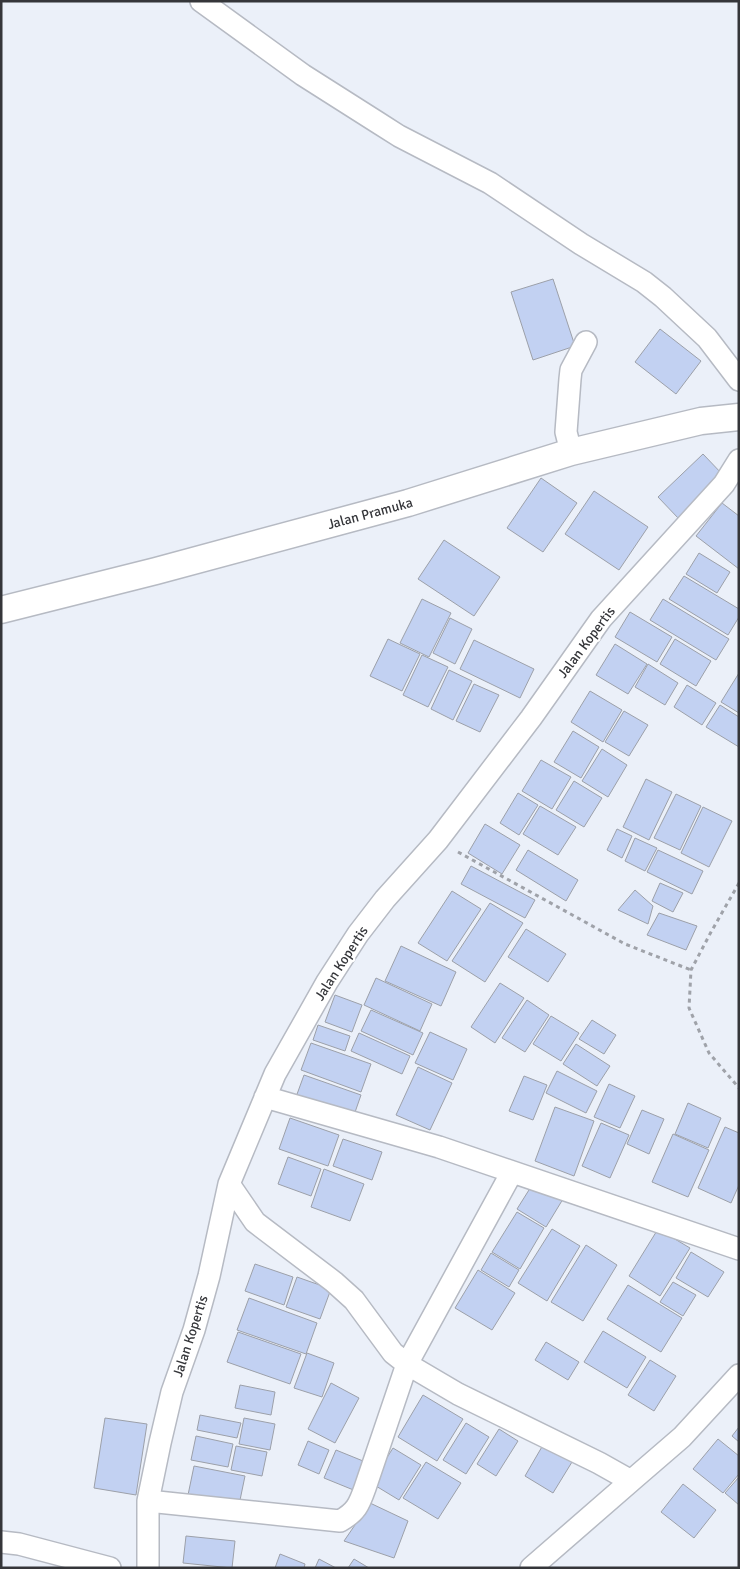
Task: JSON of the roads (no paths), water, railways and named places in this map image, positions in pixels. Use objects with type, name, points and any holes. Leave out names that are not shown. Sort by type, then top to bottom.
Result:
[{"type":"street","points":[[201,1],[304,75],[399,136],[490,183],[581,244],[644,282],[707,338],[739,380]]},
{"type":"street","points":[[571,452],[566,432],[571,370],[586,342]]},
{"type":"street","name":"Jalan Pramuka","points":[[1,610],[156,571],[408,503],[571,452],[701,421],[739,417]]},
{"type":"street","name":"Jalan Kopertis","points":[[148,1568],[148,1501],[172,1392],[194,1330],[209,1276],[229,1184],[275,1074],[327,982],[358,934],[384,899],[438,840],[531,718],[601,619],[731,488],[739,460]]},
{"type":"street","points":[[265,1097],[439,1147],[739,1249]]},
{"type":"street","points":[[148,1501],[340,1522],[351,1515],[360,1501],[407,1364],[512,1172]]},
{"type":"street","points":[[229,1184],[255,1222],[334,1282],[354,1300],[393,1353],[407,1364],[458,1394],[599,1463],[631,1481]]},
{"type":"street","points":[[530,1568],[682,1437],[739,1375]]},
{"type":"street","points":[[1,1542],[19,1544],[110,1568]]}]
